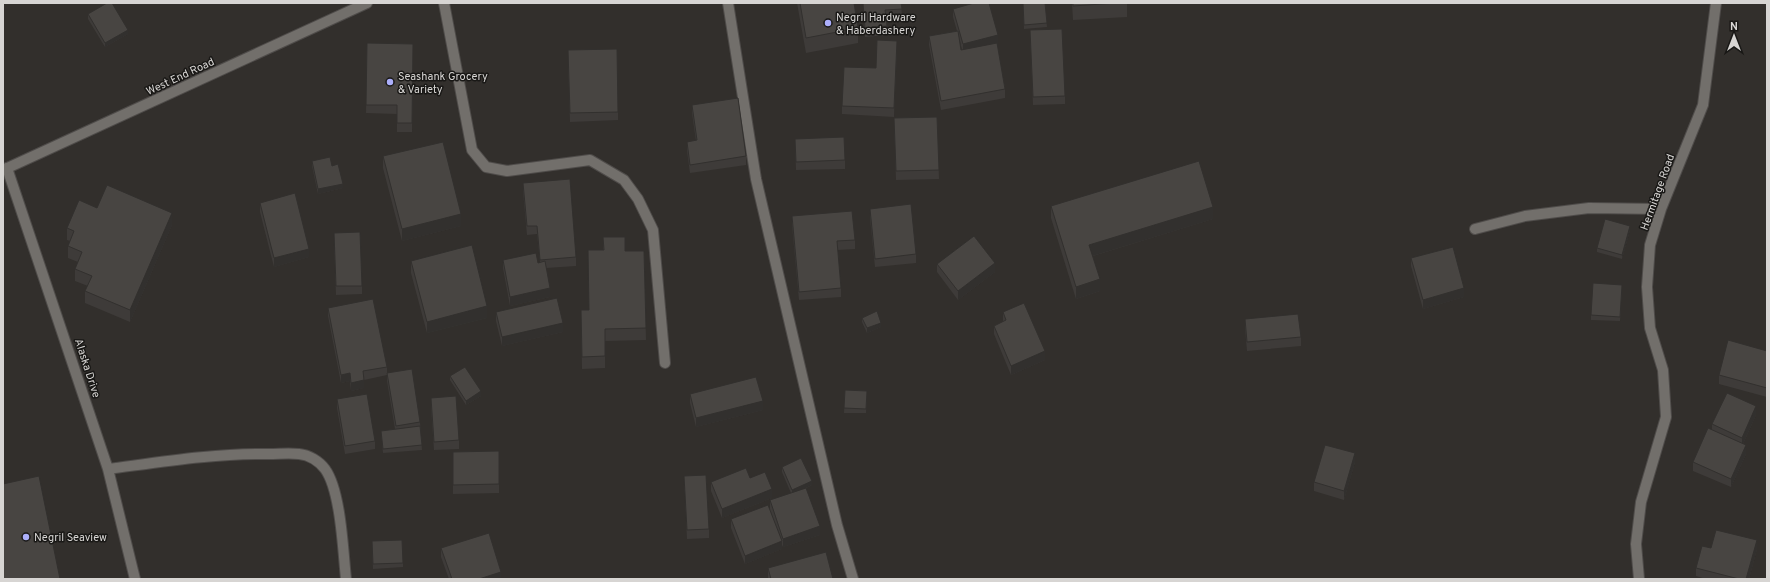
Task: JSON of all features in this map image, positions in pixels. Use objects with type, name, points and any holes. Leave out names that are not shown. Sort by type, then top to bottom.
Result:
[{"type":"street","name":"West End Road","points":[[5,169],[366,3]]},
{"type":"street","points":[[444,3],[472,150],[486,167],[507,171],[590,160],[624,180],[638,199],[653,230],[665,363]]},
{"type":"street","points":[[728,3],[756,179],[835,517],[853,579]]},
{"type":"street","name":"Hermitage Road","points":[[1639,579],[1636,544],[1641,502],[1666,417],[1663,370],[1650,328],[1647,287],[1650,245],[1661,209],[1703,105],[1716,3]]},
{"type":"street","name":"Alaska Drive","points":[[5,169],[108,469],[135,579]]},
{"type":"street","points":[[1475,229],[1525,216],[1589,208],[1661,209]]},
{"type":"street","points":[[108,469],[240,453],[300,454],[320,462],[326,470],[332,483],[337,504],[346,579]]},
{"type":"building","points":[[107,3],[112,3],[128,30],[105,43],[88,14]]},
{"type":"building","name":"Negril Hardware & Haberdashery","points":[[800,3],[854,3],[858,28],[806,38]]},
{"type":"building","points":[[863,3],[901,3],[902,9],[885,10],[887,26],[865,28]]},
{"type":"building","points":[[974,3],[989,3],[998,35],[963,44],[953,9]]},
{"type":"building","points":[[1023,3],[1045,3],[1047,23],[1024,25]]},
{"type":"building","points":[[1073,3],[1116,3],[1073,6]]},
{"type":"building","points":[[1062,29],[1065,96],[1033,97],[1030,30]]},
{"type":"building","points":[[958,31],[961,50],[997,43],[1005,89],[941,101],[929,36]]},
{"type":"building","points":[[877,40],[897,41],[894,108],[842,106],[844,67],[876,68]]},
{"type":"building","name":"Seashank Grocery & Variety","points":[[367,43],[413,44],[412,123],[397,123],[397,105],[366,105]]},
{"type":"building","points":[[617,49],[618,112],[570,113],[568,50]]},
{"type":"building","points":[[738,98],[746,156],[690,165],[687,142],[697,140],[692,105]]},
{"type":"building","points":[[937,117],[939,170],[896,171],[894,118]]},
{"type":"building","points":[[844,137],[845,160],[796,162],[795,139]]},
{"type":"building","points":[[443,142],[461,214],[402,229],[383,156]]},
{"type":"building","points":[[330,157],[332,166],[338,164],[343,184],[318,189],[312,161]]},
{"type":"building","points":[[1199,161],[1213,207],[1089,245],[1100,279],[1076,287],[1051,206]]},
{"type":"building","points":[[570,179],[576,257],[540,260],[537,226],[527,226],[523,183]]},
{"type":"building","points":[[107,185],[172,213],[130,310],[85,291],[92,276],[75,269],[82,252],[68,246],[74,231],[67,228],[79,200],[97,208]]},
{"type":"building","points":[[295,193],[309,249],[274,258],[260,203]]},
{"type":"building","points":[[911,204],[916,254],[875,259],[870,209]]},
{"type":"building","points":[[852,211],[855,240],[837,241],[841,288],[799,292],[792,216]]},
{"type":"building","points":[[1605,219],[1630,226],[1622,255],[1597,248]]},
{"type":"building","points":[[360,232],[362,286],[336,286],[334,233]]},
{"type":"building","points":[[974,236],[995,263],[958,291],[937,264]]},
{"type":"building","points":[[603,237],[625,237],[625,251],[644,251],[646,328],[605,329],[605,356],[582,357],[581,310],[589,310],[588,250],[604,250]]},
{"type":"building","points":[[472,245],[487,306],[427,322],[411,261]]},
{"type":"building","points":[[1453,247],[1464,288],[1423,300],[1411,258]]},
{"type":"building","points":[[536,253],[538,263],[545,261],[550,288],[510,297],[503,260]]},
{"type":"building","points":[[1593,283],[1622,285],[1620,317],[1591,315]]},
{"type":"building","points":[[557,298],[563,323],[502,337],[496,312]]},
{"type":"building","points":[[373,299],[387,367],[363,371],[364,380],[351,383],[350,373],[341,375],[328,308]]},
{"type":"building","points":[[1024,303],[1045,351],[1011,366],[994,326],[1006,320],[1003,312]]},
{"type":"building","points":[[877,311],[881,323],[867,328],[862,318]]},
{"type":"building","points":[[1298,314],[1301,337],[1247,342],[1245,319]]},
{"type":"building","points":[[1728,340],[1767,351],[1767,388],[1719,375]]},
{"type":"building","points":[[465,367],[481,391],[466,401],[450,376]]},
{"type":"building","points":[[412,369],[420,422],[396,426],[387,373]]},
{"type":"building","points":[[756,377],[763,401],[696,418],[690,394]]},
{"type":"building","points":[[845,390],[867,391],[866,409],[844,408]]},
{"type":"building","points":[[1727,393],[1756,406],[1742,438],[1712,424]]},
{"type":"building","points":[[367,394],[375,441],[345,446],[337,399]]},
{"type":"building","points":[[456,396],[459,440],[434,442],[431,398]]},
{"type":"building","points":[[420,426],[422,445],[383,449],[381,431]]},
{"type":"building","points":[[1708,428],[1746,445],[1731,479],[1693,462]]},
{"type":"building","points":[[1325,445],[1355,453],[1344,491],[1314,482]]},
{"type":"building","points":[[499,451],[499,484],[453,485],[453,452]]},
{"type":"building","points":[[801,458],[812,481],[792,490],[782,467]]},
{"type":"building","points":[[746,468],[750,478],[765,472],[772,489],[722,509],[711,482]]},
{"type":"building","points":[[706,475],[709,529],[687,530],[684,476]]},
{"type":"building","name":"Negril Seaview","points":[[39,476],[60,579],[3,579],[3,484]]},
{"type":"building","points":[[806,488],[820,526],[783,539],[770,500]]},
{"type":"building","points":[[768,505],[782,541],[745,556],[731,519]]},
{"type":"building","points":[[1716,530],[1757,540],[1746,579],[1739,579],[1696,568],[1702,546],[1711,548]]},
{"type":"building","points":[[489,533],[501,572],[479,579],[452,579],[441,548]]},
{"type":"building","points":[[402,540],[403,563],[373,564],[372,541]]},
{"type":"building","points":[[826,552],[833,579],[771,579],[768,568]]},
{"type":"place","name":"Negril Hardware & Haberdashery","points":[[828,23]]},
{"type":"place","name":"Seashank Grocery & Variety","points":[[390,82]]},
{"type":"place","name":"Negril Seaview","points":[[26,537]]}]
